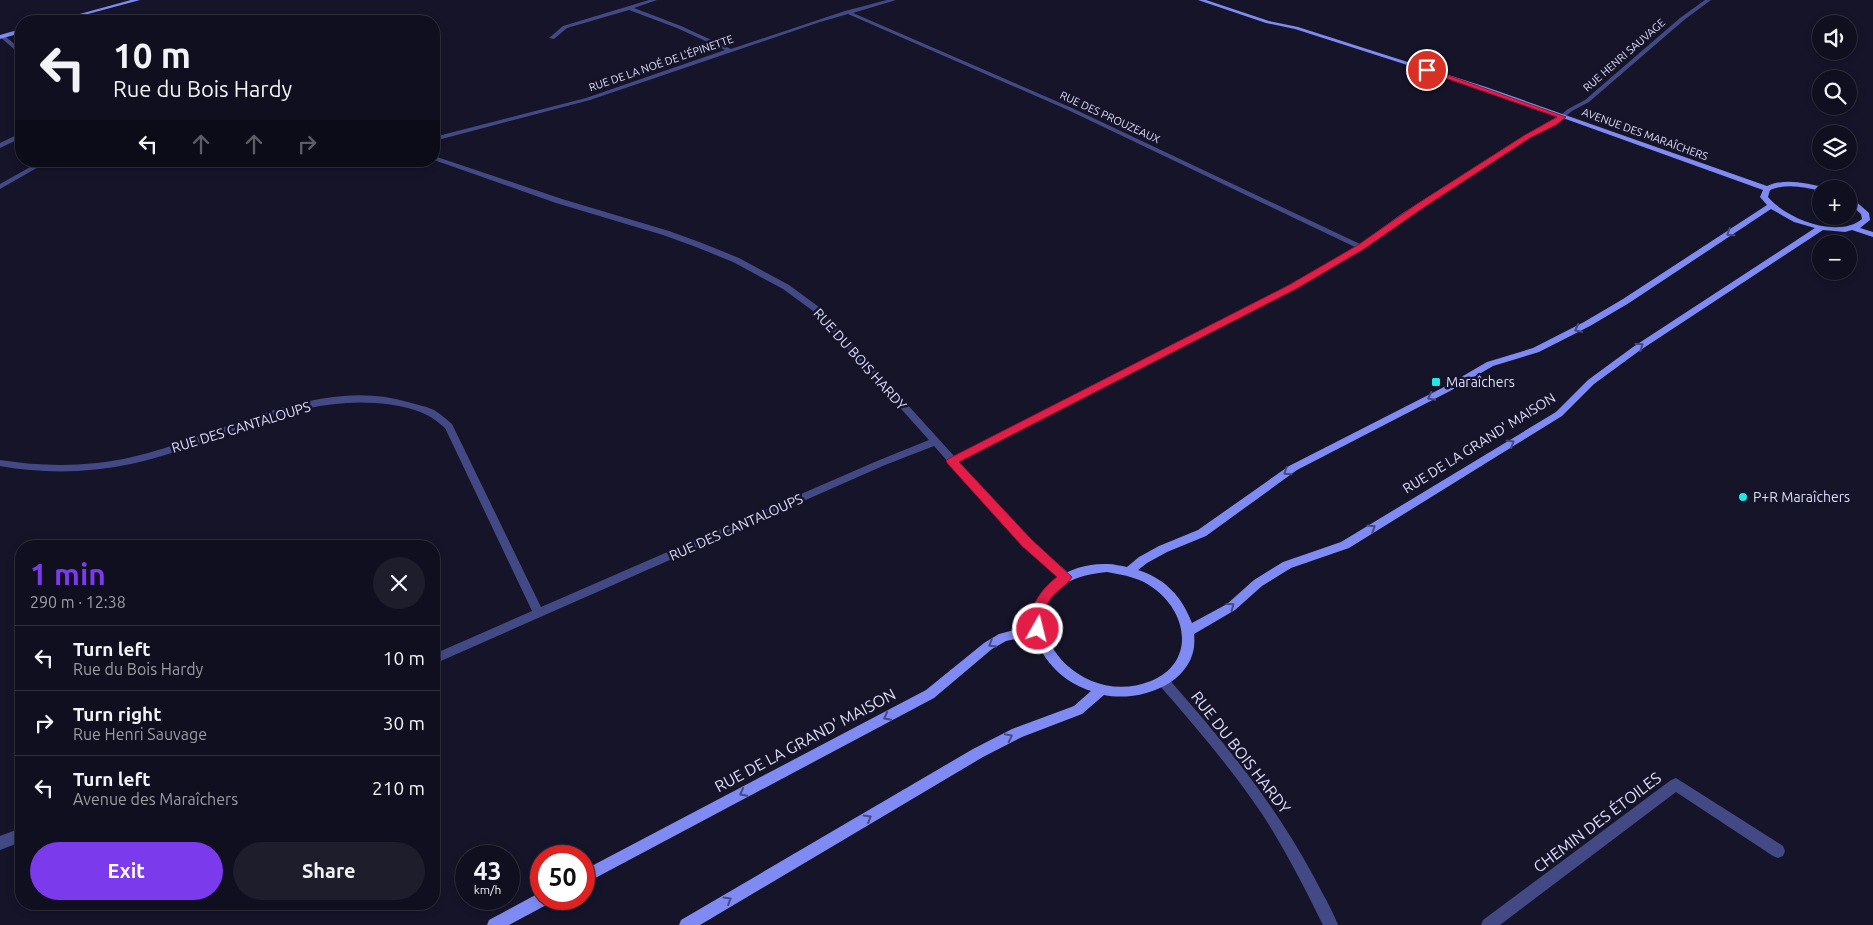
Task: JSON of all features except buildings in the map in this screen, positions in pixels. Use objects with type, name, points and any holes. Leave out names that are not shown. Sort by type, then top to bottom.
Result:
[{"type":"main road","points":[[80,15],[137,0]]},
{"type":"main road","name":"AVENUE DES MARAÎCHERS","points":[[1201,0],[1268,22],[1296,28],[1474,85],[1767,189]]},
{"type":"main road","points":[[1,36],[15,32]]},
{"type":"main road","points":[[1812,188],[1786,184],[1767,189],[1764,197],[1771,206],[1793,219],[1822,227],[1852,228],[1873,235]]},
{"type":"main road","points":[[1130,572],[1142,560],[1202,533],[1293,468],[1447,389],[1490,364],[1536,350],[1587,324],[1626,301],[1771,206]]},
{"type":"main road","points":[[1857,206],[1873,214]]},
{"type":"main road","points":[[1852,228],[1862,225],[1866,220],[1861,209]]},
{"type":"main road","name":"RUE DE LA GRAND' MAISON","points":[[1189,631],[1231,607],[1258,583],[1287,565],[1345,545],[1559,414],[1592,382],[1628,355],[1822,227]]},
{"type":"main road","points":[[1107,568],[1130,572],[1146,577],[1173,597],[1184,613],[1189,631],[1188,650],[1179,668],[1163,682],[1144,689],[1124,691],[1102,689],[1078,680],[1059,666],[1045,649],[1038,629],[1038,614],[1043,599],[1053,586],[1066,577],[1086,570],[1107,568]]},
{"type":"main road","name":"RUE DE LA GRAND' MAISON","points":[[595,871],[930,694],[988,646],[1003,637],[1038,629]]},
{"type":"main road","points":[[686,925],[978,753],[1017,733],[1078,710],[1102,689]]},
{"type":"main road","points":[[494,925],[530,906]]},
{"type":"street","points":[[552,38],[565,28],[654,0]]},
{"type":"street","name":"RUE DE LA NOÉ DE L'ÉPINETTE","points":[[440,136],[588,99],[729,50],[847,12],[893,0]]},
{"type":"street","name":"RUE HENRI SAUVAGE","points":[[952,461],[1293,287],[1361,247],[1404,216],[1527,136],[1554,124],[1570,110],[1587,101],[1682,19],[1708,0]]},
{"type":"street","points":[[629,8],[680,27],[729,50]]},
{"type":"street","name":"RUE DES PROUZEAUX","points":[[847,12],[1070,109],[1361,247]]},
{"type":"street","points":[[1,36],[15,48]]},
{"type":"street","points":[[0,146],[15,138]]},
{"type":"street","name":"RUE DU BOIS HARDY","points":[[440,160],[559,201],[674,236],[736,260],[786,287],[816,309],[1027,543],[1066,577]]},
{"type":"street","points":[[0,187],[35,167]]},
{"type":"street","name":"RUE DES CANTALOUPS","points":[[0,463],[34,468],[73,468],[113,464],[149,456],[302,406],[349,399],[391,401],[428,411],[449,426],[539,614]]},
{"type":"street","name":"RUE DES CANTALOUPS","points":[[440,656],[872,467],[934,442]]},
{"type":"street","name":"RUE DU BOIS HARDY","points":[[1163,682],[1208,732],[1256,794],[1286,841],[1331,925]]},
{"type":"street","name":"CHEMIN DES ÉTOILES","points":[[1488,925],[1676,784],[1778,851]]},
{"type":"street","points":[[0,843],[15,837]]},
{"type":"place","name":"Maraîchers","points":[[1436,382]]},
{"type":"place","name":"P+R Maraîchers","points":[[1743,497]]},
{"type":"route","points":[[1038,629],[1038,614],[1043,599],[1053,586],[1066,577],[1027,543],[952,461],[1293,287],[1361,247],[1404,216],[1527,136],[1554,124],[1563,117],[1484,88],[1427,70]]}]
